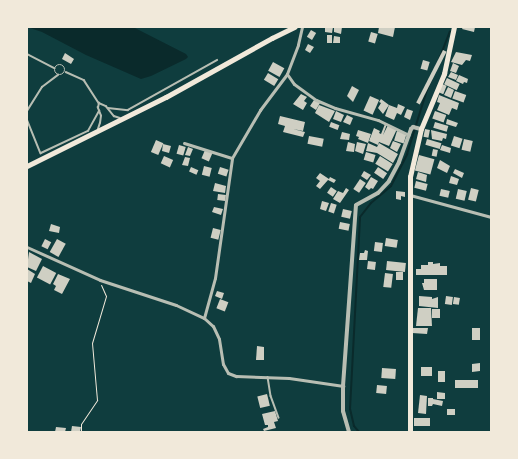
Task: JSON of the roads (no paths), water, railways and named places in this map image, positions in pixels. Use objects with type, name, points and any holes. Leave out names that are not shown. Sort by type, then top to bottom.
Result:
[{"type":"main road","points":[[27,166],[97,132],[295,27]]},
{"type":"main road","points":[[410,432],[410,178],[421,129],[444,74],[454,27]]},
{"type":"street","points":[[204,318],[215,278],[232,158],[260,110],[287,74],[298,45],[302,27]]},
{"type":"street","points":[[287,74],[301,90],[316,100],[335,108],[378,120],[409,135]]},
{"type":"street","points":[[349,432],[343,411],[343,386],[356,205],[378,193],[388,182],[399,162],[413,127],[421,129]]},
{"type":"street","points":[[184,143],[232,158]]},
{"type":"street","points":[[410,195],[491,217]]},
{"type":"street","points":[[27,247],[100,280],[176,305],[204,318],[213,326],[216,332],[223,364],[228,373],[236,376],[290,378],[343,386]]},
{"type":"lane","points":[[27,54],[55,68],[58,75]]},
{"type":"lane","points":[[66,72],[86,82],[99,103],[108,108],[128,110],[217,60]]},
{"type":"lane","points":[[55,68],[56,65],[62,64],[65,66],[66,72]]},
{"type":"lane","points":[[27,111],[42,87],[58,75],[62,75],[66,72]]},
{"type":"lane","points":[[97,132],[100,123],[98,111],[99,103]]},
{"type":"lane","points":[[108,108],[114,116],[121,119]]},
{"type":"lane","points":[[27,120],[41,153],[88,131],[98,111]]},
{"type":"lane","points":[[268,377],[271,396],[278,418]]},
{"type":"water","points":[[27,27],[133,27],[186,54],[188,57],[151,76],[141,79],[86,55],[42,32]]},
{"type":"waterway","points":[[359,432],[354,426],[350,409],[360,217],[371,203],[391,186],[407,154],[426,93],[450,31]]}]
